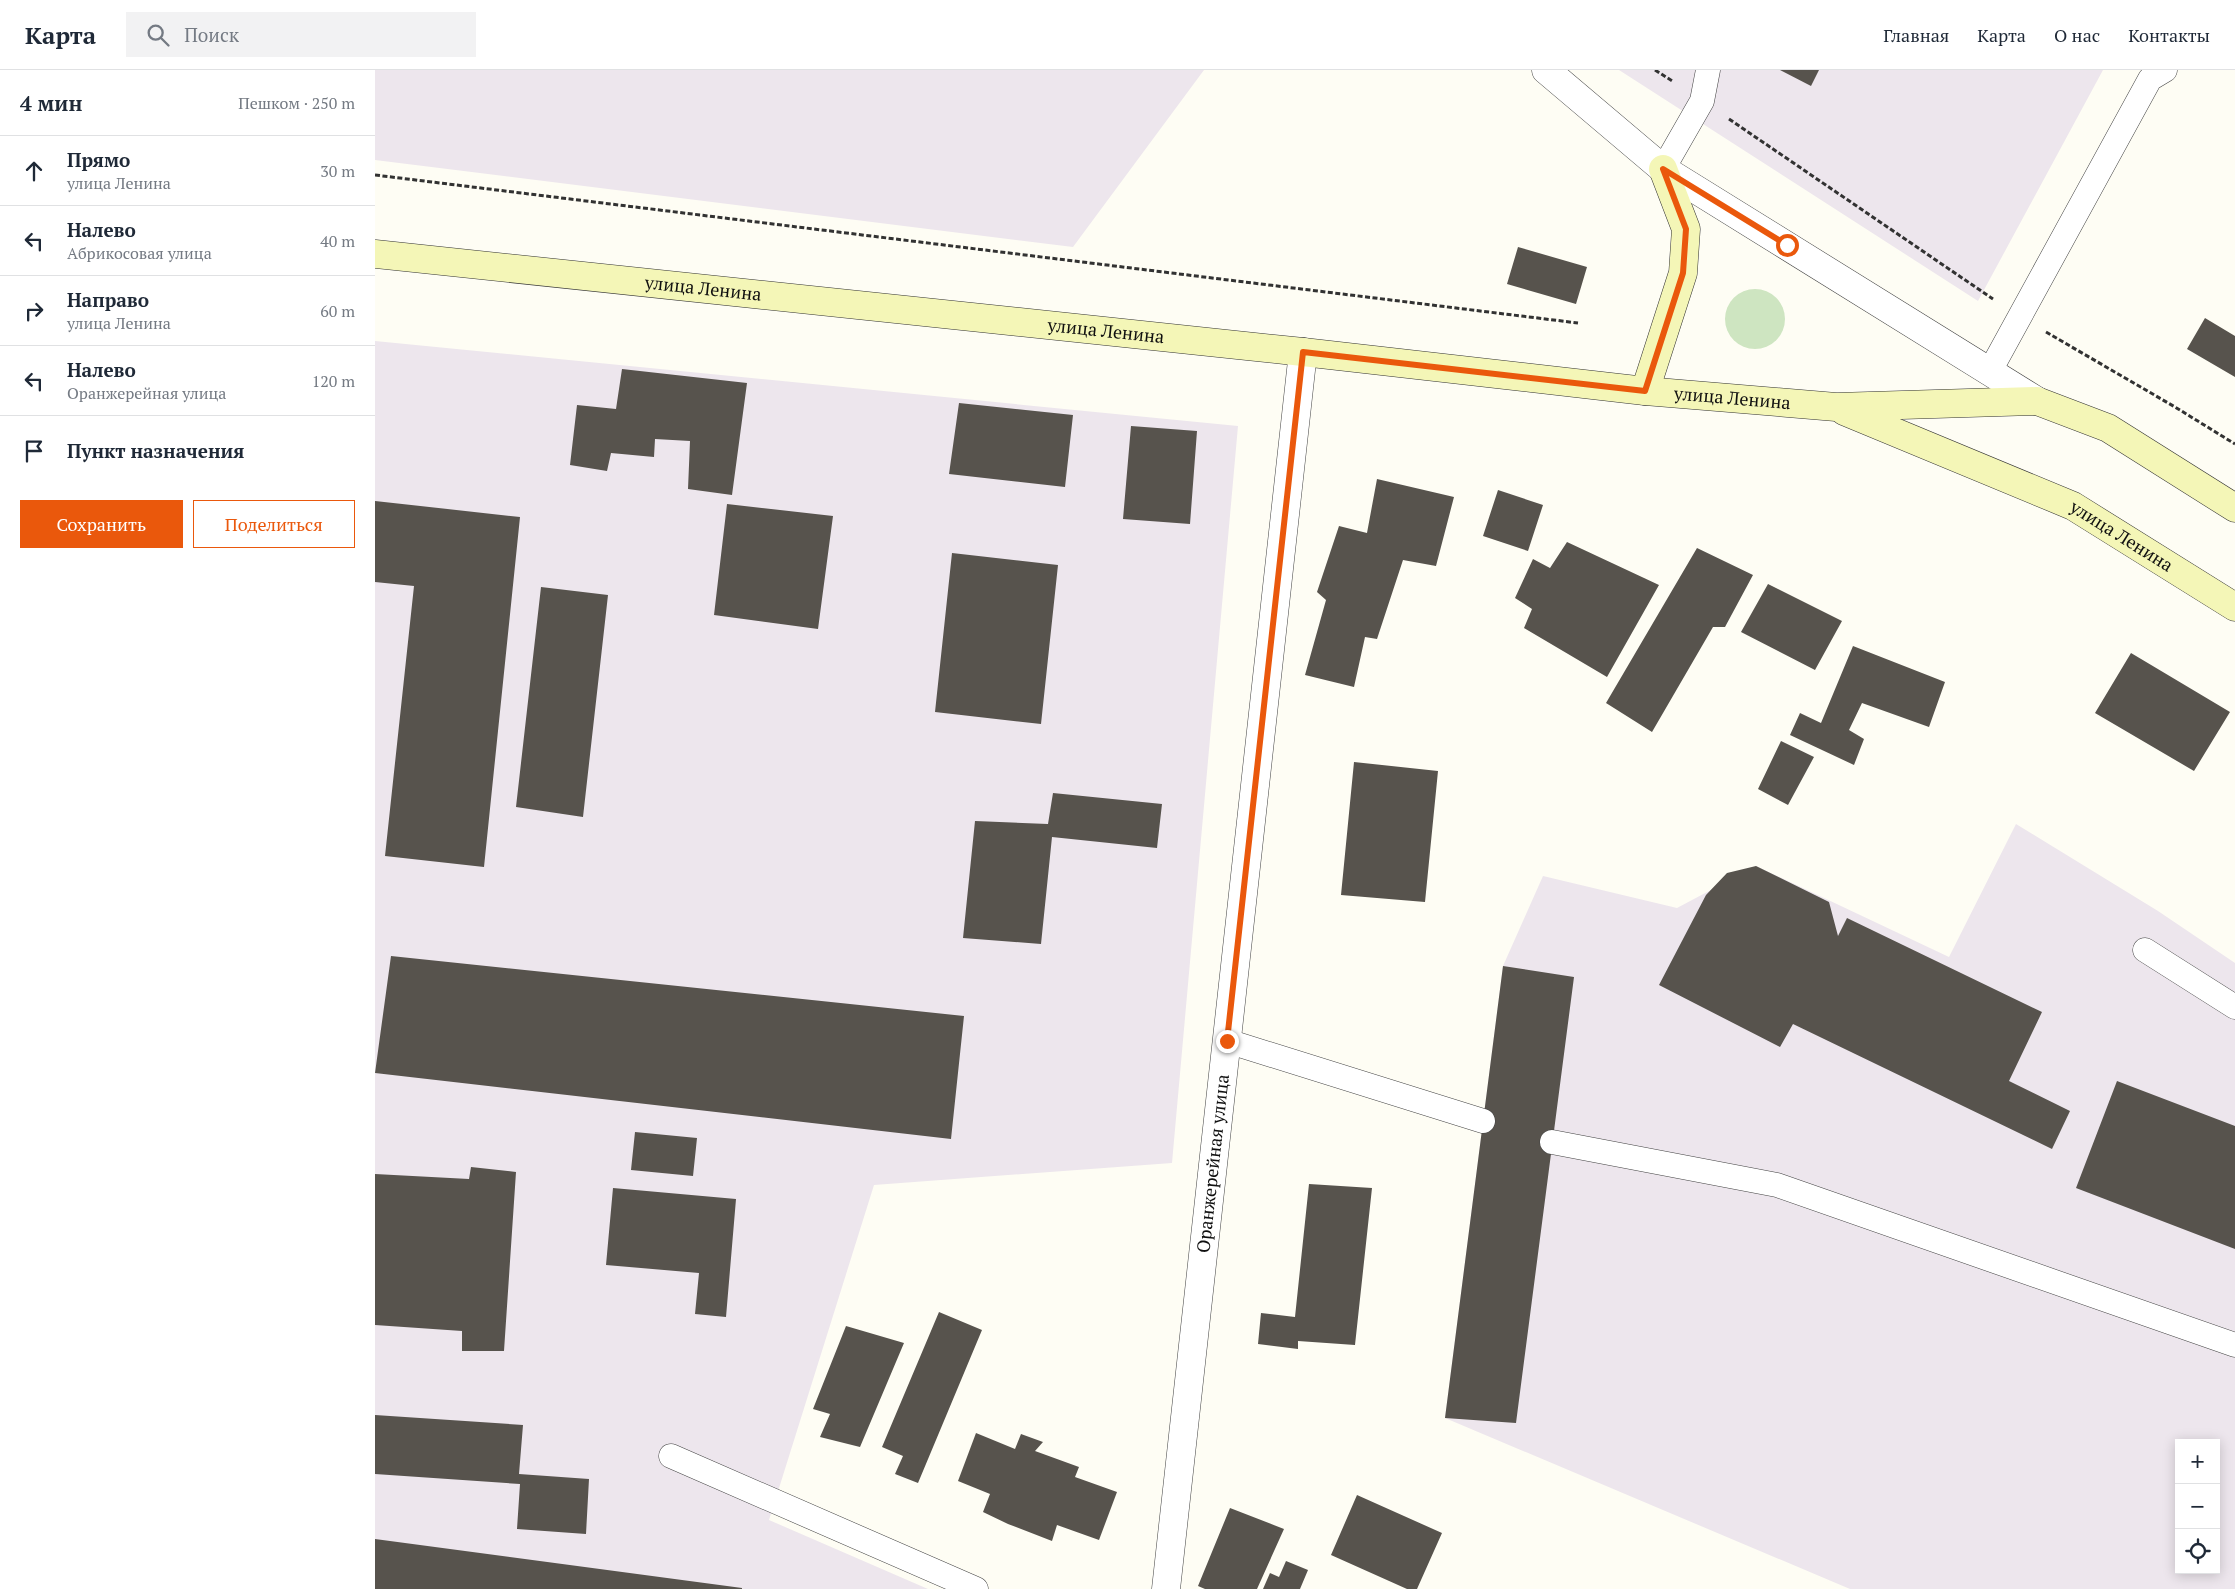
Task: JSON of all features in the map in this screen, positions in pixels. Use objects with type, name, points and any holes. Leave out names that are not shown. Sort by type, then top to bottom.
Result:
[{"type":"main road","points":[[1645,391],[1683,273],[1686,229],[1663,169]]},
{"type":"main road","name":"улица Ленина","points":[[375,254],[1303,352],[1645,391],[1836,407],[2037,401],[2108,428],[2235,508]]},
{"type":"main road","name":"улица Ленина","points":[[1836,407],[2073,506],[2235,607]]},
{"type":"street","name":"улица Ленина","points":[[1546,70],[1663,169],[2037,401]]},
{"type":"street","name":"Оранжерейная улица","points":[[1166,1589],[1303,352]]},
{"type":"lane","points":[[1663,169],[1702,102],[1709,70]]},
{"type":"lane","points":[[1990,371],[2150,79],[2165,70]]},
{"type":"lane","points":[[2145,950],[2235,1006]]},
{"type":"lane","points":[[1227,1041],[1483,1120]]},
{"type":"lane","points":[[1552,1142],[1777,1184],[2235,1345]]},
{"type":"lane","points":[[671,1456],[977,1589]]},
{"type":"path","points":[[1655,70],[2020,317],[2235,444]]},
{"type":"path","points":[[375,175],[1578,323]]},
{"type":"shaded area","points":[[375,70],[1204,70],[1073,247],[375,160]]},
{"type":"shaded area","points":[[1619,70],[2103,70],[1978,301]]},
{"type":"shaded area","points":[[375,341],[1238,426],[1172,1163],[874,1185],[769,1520],[928,1589],[375,1589]]},
{"type":"shaded area","points":[[2016,824],[2158,911],[2235,963],[2235,1589],[1850,1589],[1445,1418],[1503,966],[1543,876],[1677,908],[1756,866],[1949,957]]},
{"type":"green space","points":[[1755,289],[1772,294],[1780,302],[1785,319],[1780,336],[1772,344],[1755,349],[1738,344],[1730,336],[1725,319],[1730,302],[1738,294]]},
{"type":"building","points":[[1780,70],[1819,70],[1811,86]]},
{"type":"building","points":[[1518,247],[1587,267],[1576,304],[1507,284]]},
{"type":"building","points":[[2205,318],[2235,336],[2235,377],[2187,349]]},
{"type":"building","points":[[622,369],[747,383],[732,495],[688,489],[690,441],[655,439],[654,457],[611,453],[607,471],[570,465],[577,405],[616,409]]},
{"type":"building","points":[[959,403],[1073,415],[1065,487],[949,474]]},
{"type":"building","points":[[1131,426],[1197,431],[1190,524],[1123,519]]},
{"type":"building","points":[[1377,479],[1454,497],[1436,566],[1403,560],[1377,639],[1365,637],[1354,687],[1305,675],[1326,600],[1317,592],[1339,526],[1367,533]]},
{"type":"building","points":[[1498,490],[1543,505],[1528,551],[1483,536]]},
{"type":"building","points":[[375,501],[520,517],[484,867],[385,856],[414,586],[375,582]]},
{"type":"building","points":[[727,504],[833,516],[818,629],[714,615]]},
{"type":"building","points":[[1567,542],[1659,585],[1607,677],[1524,628],[1532,609],[1515,598],[1533,559],[1550,568]]},
{"type":"building","points":[[1697,548],[1753,575],[1725,627],[1713,627],[1652,732],[1606,703]]},
{"type":"building","points":[[952,553],[1058,565],[1041,724],[935,712]]},
{"type":"building","points":[[1768,584],[1842,621],[1815,670],[1741,632]]},
{"type":"building","points":[[541,587],[608,595],[583,817],[516,807]]},
{"type":"building","points":[[1853,646],[1945,682],[1929,727],[1862,703],[1849,730],[1864,739],[1854,765],[1790,735],[1800,713],[1821,723]]},
{"type":"building","points":[[2131,653],[2230,712],[2194,771],[2095,713]]},
{"type":"building","points":[[1781,741],[1814,757],[1788,805],[1758,789]]},
{"type":"building","points":[[1354,762],[1438,771],[1425,902],[1341,895]]},
{"type":"building","points":[[1053,793],[1162,804],[1157,848],[1052,837],[1041,944],[963,938],[975,821],[1048,824]]},
{"type":"building","points":[[1756,866],[1829,902],[1838,936],[1847,918],[2042,1012],[2009,1081],[2070,1111],[2052,1149],[1793,1024],[1780,1047],[1659,985],[1706,895],[1727,873]]},
{"type":"building","points":[[391,956],[964,1016],[951,1139],[375,1073]]},
{"type":"building","points":[[1503,966],[1574,977],[1516,1423],[1445,1418]]},
{"type":"building","points":[[2117,1081],[2235,1126],[2235,1249],[2076,1188]]},
{"type":"building","points":[[635,1132],[697,1138],[693,1176],[631,1170]]},
{"type":"building","points":[[471,1167],[516,1172],[504,1351],[462,1351],[462,1331],[375,1325],[375,1174],[469,1179]]},
{"type":"building","points":[[1309,1184],[1372,1188],[1355,1345],[1298,1341],[1298,1349],[1258,1344],[1261,1313],[1295,1317]]},
{"type":"building","points":[[613,1188],[736,1199],[726,1317],[695,1314],[699,1273],[606,1265]]},
{"type":"building","points":[[939,1312],[982,1330],[918,1483],[895,1474],[903,1456],[882,1447]]},
{"type":"building","points":[[846,1326],[904,1343],[860,1447],[820,1437],[830,1414],[813,1409]]},
{"type":"building","points":[[375,1415],[523,1425],[519,1474],[589,1479],[586,1534],[517,1529],[520,1484],[375,1474]]},
{"type":"building","points":[[976,1433],[1015,1449],[1021,1434],[1043,1442],[1035,1451],[1079,1467],[1075,1477],[1117,1492],[1099,1540],[1057,1525],[1052,1541],[983,1512],[990,1494],[958,1481]]},
{"type":"building","points":[[1357,1495],[1442,1533],[1417,1589],[1407,1589],[1331,1555]]},
{"type":"building","points":[[1230,1508],[1284,1529],[1257,1589],[1205,1589],[1198,1586]]},
{"type":"building","points":[[375,1539],[742,1588],[742,1589],[375,1589]]},
{"type":"building","points":[[1286,1561],[1308,1570],[1300,1589],[1263,1589],[1270,1573],[1279,1577]]},
{"type":"route","points":[[1227,1041],[1303,352],[1645,391],[1683,273],[1686,229],[1663,169],[1787,245]]}]
